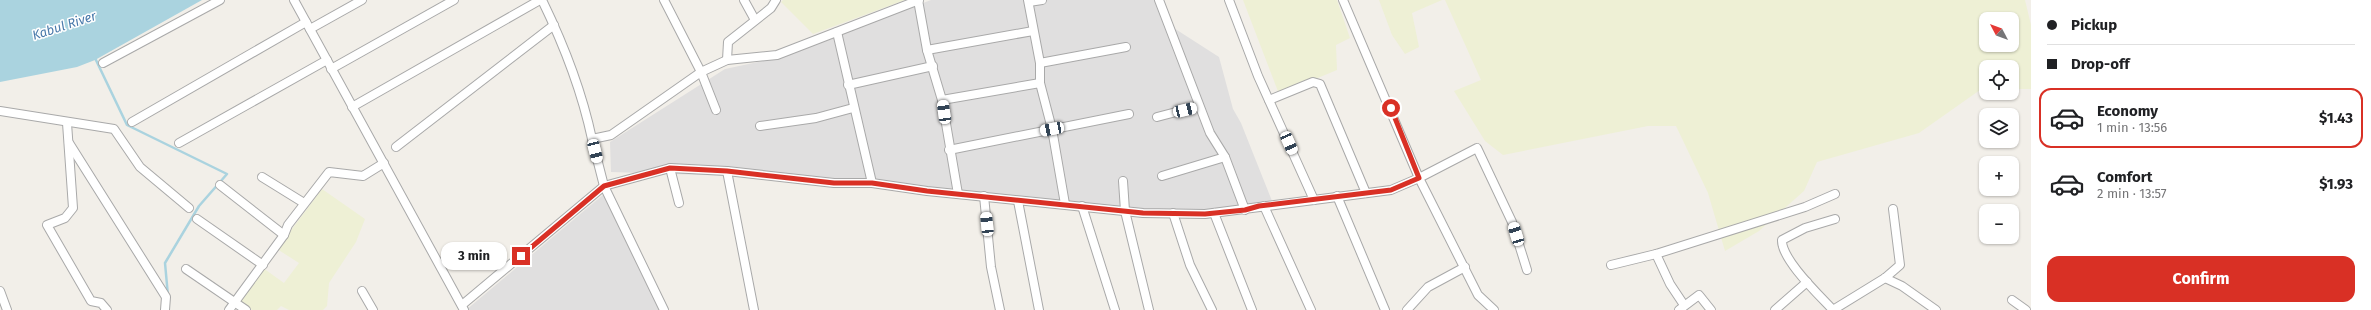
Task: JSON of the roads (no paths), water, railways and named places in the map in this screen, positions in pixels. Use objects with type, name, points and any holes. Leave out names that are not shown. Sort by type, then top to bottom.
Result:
[{"type":"street","points":[[103,63],[220,0]]},
{"type":"street","points":[[294,0],[463,308],[604,186],[670,168],[727,171],[834,183],[872,183],[1018,201],[1065,204],[1125,211],[1214,213],[1391,190],[1419,178],[1477,148],[1512,222],[1527,270]]},
{"type":"street","points":[[132,122],[308,25],[362,0]]},
{"type":"street","points":[[331,69],[454,0]]},
{"type":"street","points":[[352,107],[541,0],[554,25],[588,121],[604,186],[664,310]]},
{"type":"street","points":[[664,0],[701,72],[716,110]]},
{"type":"street","points":[[744,0],[755,20]]},
{"type":"street","points":[[727,60],[728,42],[755,20],[776,0]]},
{"type":"street","points":[[592,140],[611,135],[701,72],[727,60],[777,54],[919,0],[927,50],[942,100],[949,150],[958,194]]},
{"type":"street","points":[[1042,0],[1028,1],[1040,63],[1040,83],[1052,129],[1065,204]]},
{"type":"street","points":[[1159,0],[1210,133],[1225,157],[1245,210]]},
{"type":"street","points":[[1229,0],[1258,76],[1314,200]]},
{"type":"street","points":[[1343,0],[1419,178],[1478,295],[1494,310]]},
{"type":"street","points":[[396,147],[554,25]]},
{"type":"street","points":[[927,50],[1033,31]]},
{"type":"street","points":[[837,32],[853,108],[872,183]]},
{"type":"street","points":[[1040,63],[1126,47]]},
{"type":"street","points":[[178,143],[327,60]]},
{"type":"street","points":[[848,85],[932,66]]},
{"type":"street","points":[[1269,100],[1313,82],[1320,84],[1366,193]]},
{"type":"street","points":[[942,100],[1040,83]]},
{"type":"street","points":[[1157,117],[1199,106]]},
{"type":"street","points":[[760,126],[795,119],[816,118],[853,108]]},
{"type":"street","points":[[0,111],[114,130],[140,167],[189,208]]},
{"type":"street","points":[[949,150],[1130,114]]},
{"type":"street","points":[[67,123],[73,208],[65,218],[47,225],[91,300],[101,303],[108,310]]},
{"type":"street","points":[[68,142],[166,297],[166,310]]},
{"type":"street","points":[[1162,176],[1225,157]]},
{"type":"street","points":[[229,310],[284,235],[288,225],[328,172],[363,176],[384,163]]},
{"type":"street","points":[[670,168],[679,203]]},
{"type":"street","points":[[727,171],[754,310]]},
{"type":"street","points":[[262,177],[304,203]]},
{"type":"street","points":[[1123,181],[1125,211],[1150,310]]},
{"type":"street","points":[[220,186],[284,235]]},
{"type":"street","points":[[1611,265],[1656,254],[1805,207],[1835,194]]},
{"type":"street","points":[[984,196],[991,267],[1000,310]]},
{"type":"street","points":[[1337,196],[1385,310]]},
{"type":"street","points":[[1018,201],[1039,310]]},
{"type":"street","points":[[1082,206],[1115,310]]},
{"type":"street","points":[[1264,206],[1311,310]]},
{"type":"street","points":[[1835,219],[1805,228],[1782,240],[1781,248],[1807,282],[1833,310],[1885,278],[1900,265],[1893,209]]},
{"type":"street","points":[[1173,213],[1190,265],[1212,310]]},
{"type":"street","points":[[1214,213],[1252,310]]},
{"type":"street","points":[[197,219],[263,265]]},
{"type":"street","points":[[1656,254],[1681,308],[1699,295],[1711,310]]},
{"type":"street","points":[[1407,310],[1428,287],[1464,267]]},
{"type":"street","points":[[186,269],[246,310]]},
{"type":"street","points":[[1885,278],[1902,286],[1936,310]]},
{"type":"street","points":[[1775,310],[1807,282]]},
{"type":"street","points":[[0,291],[7,310]]},
{"type":"street","points":[[362,292],[373,310]]},
{"type":"street","points":[[2012,300],[2026,310]]},
{"type":"water","name":"Kabul River","points":[[0,0],[202,0],[95,60],[77,67],[0,82]]},
{"type":"waterway","points":[[95,58],[127,125],[227,174],[199,206],[165,263],[168,296]]}]
